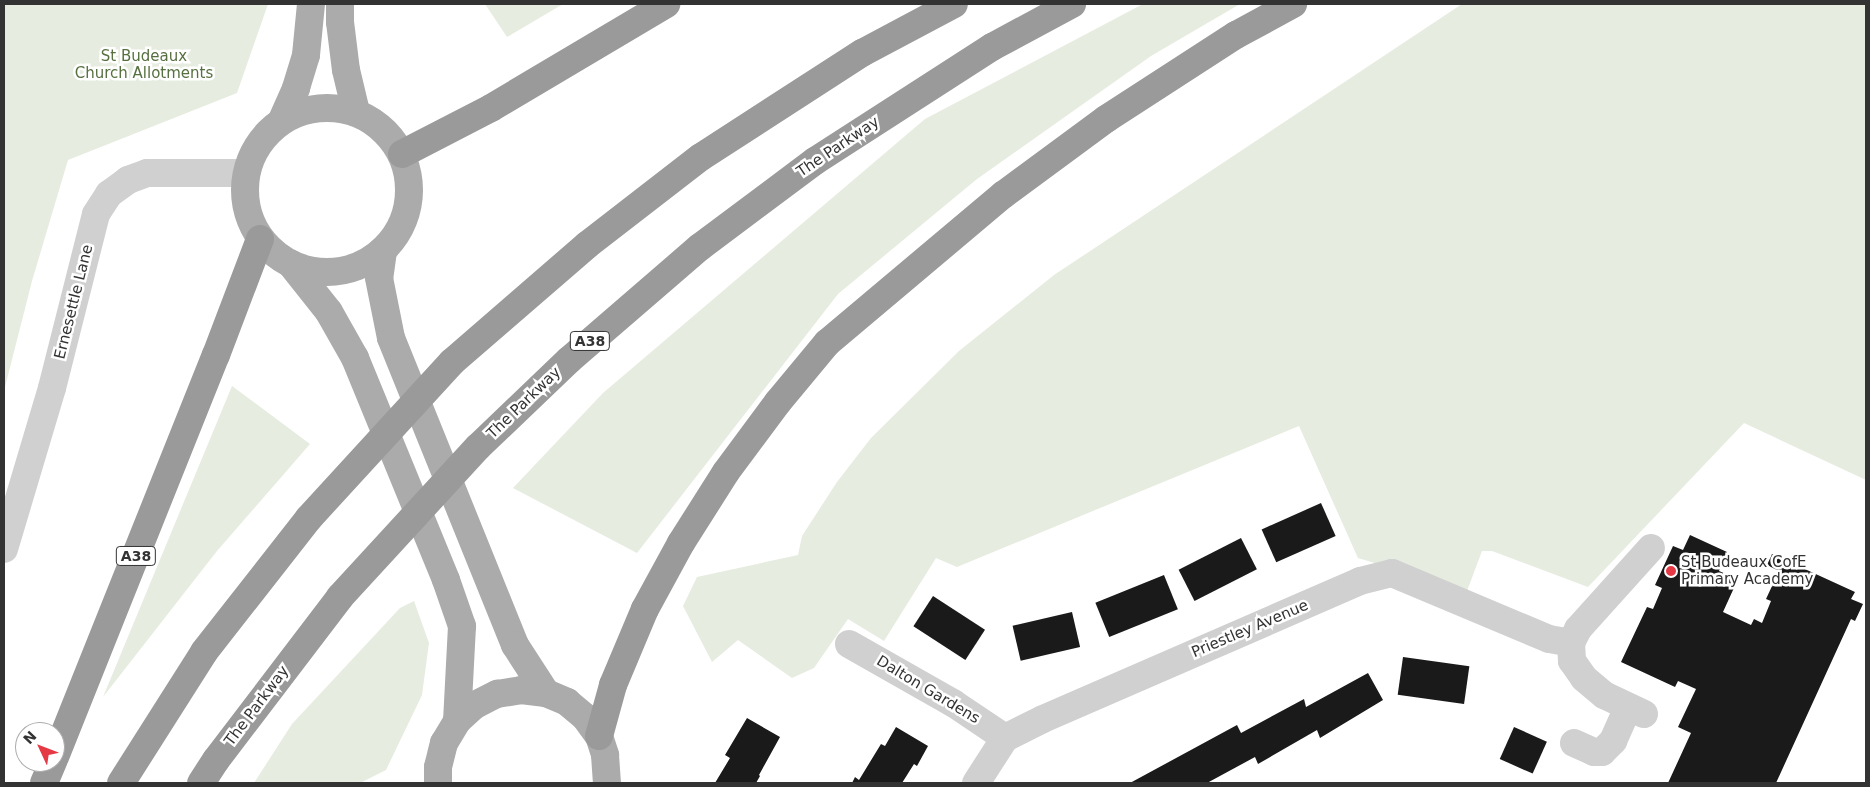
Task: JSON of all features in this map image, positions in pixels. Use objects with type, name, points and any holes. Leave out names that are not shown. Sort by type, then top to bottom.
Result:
[{"type":"highway","points":[[402,154],[491,108],[666,4]]},
{"type":"highway","points":[[121,783],[204,652],[297,533],[452,362],[587,245],[701,157],[862,54],[954,4]]},
{"type":"highway","name":"The Parkway","points":[[201,783],[216,760],[340,597],[478,447],[569,360],[700,247],[815,161],[992,47],[1072,4]]},
{"type":"highway","points":[[599,736],[613,685],[645,609],[681,543],[726,472],[778,402],[828,344],[1003,195],[1106,119],[1236,35],[1293,4]]},
{"type":"highway","name":"A38","points":[[65,732],[216,355],[260,239]]},
{"type":"main road","points":[[282,120],[296,88],[306,55],[311,4]]},
{"type":"main road","points":[[340,4],[340,22],[346,70],[356,112]]},
{"type":"main road","points":[[331,107],[356,112],[374,122],[390,136],[402,154],[409,179],[408,206],[399,230],[383,251],[362,264],[338,272],[314,272],[291,264],[274,254],[260,239],[249,218],[244,196],[246,173],[253,152],[266,134],[282,120],[306,110],[331,107]]},
{"type":"main road","points":[[383,251],[380,287],[391,338],[515,645],[546,693]]},
{"type":"main road","points":[[291,264],[329,312],[355,358],[446,580],[462,626],[457,721]]},
{"type":"main road","points":[[438,783],[438,767],[444,742],[457,721],[475,705],[497,694],[521,690],[546,693],[567,702],[585,717],[599,736],[606,755],[607,783]]},
{"type":"street","name":"Ernesettle Lane","points":[[4,549],[52,388],[96,214],[100,207],[109,194],[128,180],[146,173],[246,173]]},
{"type":"street","points":[[1574,743],[1594,752],[1602,752],[1613,741],[1636,710],[1604,695],[1584,678],[1560,641],[1578,629],[1650,548]]},
{"type":"street","name":"Priestley Avenue","points":[[1005,738],[1052,715],[1360,581],[1392,573],[1560,641]]},
{"type":"street","name":"Dalton Gardens","points":[[849,644],[953,703],[1005,738]]},
{"type":"street","points":[[976,783],[1005,738]]},
{"type":"green space","name":"St Budeaux Church Allotments","points":[[4,4],[268,4],[237,93],[68,160],[32,281],[4,391]]},
{"type":"green space","points":[[485,4],[563,4],[507,37]]},
{"type":"green space","points":[[1143,4],[1240,4],[1151,56],[977,179],[838,294],[637,553],[513,488],[603,393],[925,119]]},
{"type":"green space","points":[[1462,4],[1866,4],[1866,480],[1744,423],[1588,587],[1492,551],[1482,551],[1467,591],[1358,558],[1299,426],[957,567],[936,558],[884,641],[848,619],[814,668],[792,678],[738,640],[712,662],[683,606],[697,577],[798,555],[802,536],[837,482],[871,438],[959,351],[1054,275]]},
{"type":"green space","points":[[232,386],[310,444],[217,551],[103,697]]},
{"type":"green space","points":[[414,601],[429,643],[422,695],[386,770],[360,783],[254,783],[292,724],[400,608]]},
{"type":"building","points":[[1321,503],[1336,536],[1276,562],[1262,529]]},
{"type":"building","points":[[1690,535],[1727,552],[1719,571],[1738,579],[1723,612],[1751,625],[1754,619],[1762,623],[1771,601],[1766,599],[1779,571],[1767,565],[1772,554],[1855,592],[1851,599],[1863,604],[1855,621],[1851,619],[1776,783],[1668,783],[1691,733],[1678,727],[1696,689],[1678,681],[1675,687],[1621,662],[1647,607],[1653,609],[1662,588],[1655,585],[1673,546],[1683,550]]},
{"type":"building","points":[[1241,538],[1257,569],[1195,601],[1179,570]]},
{"type":"building","points":[[1164,575],[1178,609],[1109,637],[1095,603]]},
{"type":"building","points":[[933,596],[985,630],[965,660],[913,626]]},
{"type":"building","points":[[1072,612],[1080,647],[1021,661],[1013,626]]},
{"type":"building","points":[[1403,657],[1469,666],[1464,704],[1398,695]]},
{"type":"building","points":[[1368,673],[1383,700],[1320,738],[1317,730],[1258,764],[1255,757],[1207,783],[1130,783],[1237,725],[1241,733],[1304,699],[1306,707]]},
{"type":"building","points":[[747,718],[780,737],[756,783],[715,783],[730,758],[725,755]]},
{"type":"building","points":[[896,727],[928,746],[917,766],[914,764],[902,783],[852,783],[855,777],[859,780],[881,744],[885,746]]},
{"type":"building","points":[[1514,727],[1547,742],[1533,774],[1500,759]]},
{"type":"place","name":"St Budeaux CofE Primary Academy","points":[[1671,571]]}]
